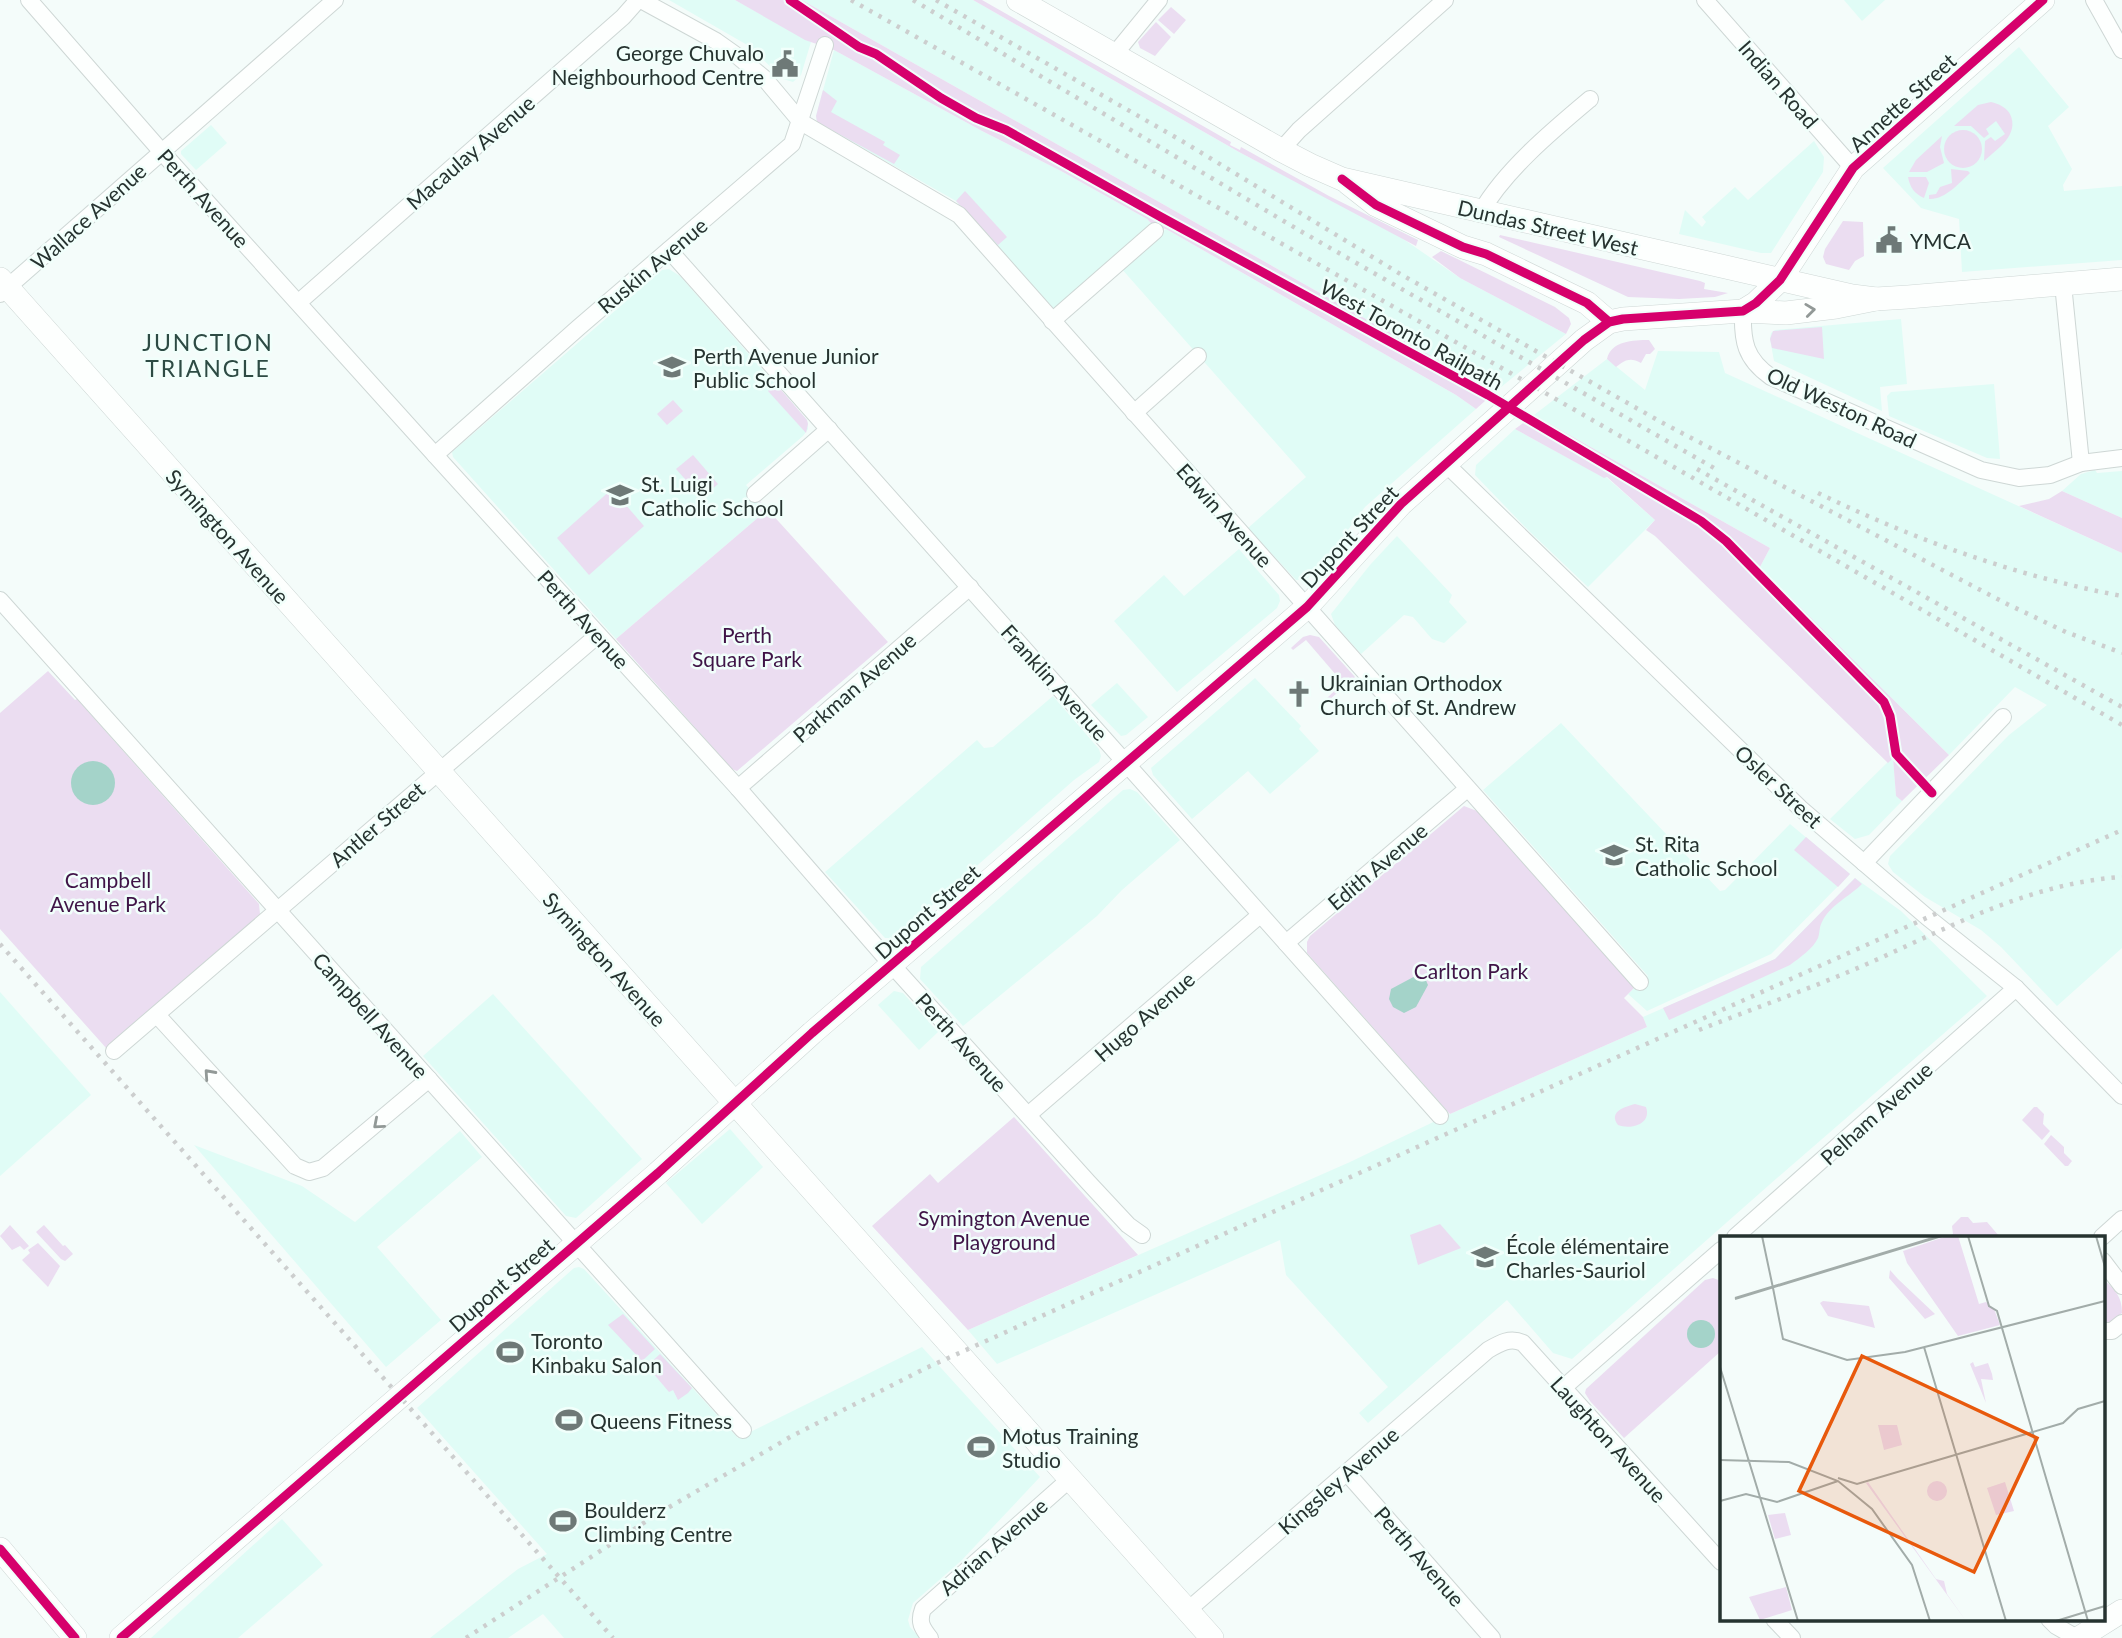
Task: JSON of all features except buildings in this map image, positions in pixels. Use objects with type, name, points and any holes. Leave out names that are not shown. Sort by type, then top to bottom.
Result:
[{"type":"main road","name":"Dundas Street West","points":[[1018,0],[1281,150],[1342,179],[1852,296],[1876,299],[2122,279]]},
{"type":"main road","name":"Annette Street","points":[[1780,280],[1853,168],[2043,0]]},
{"type":"main road","points":[[1342,179],[1376,205],[1587,303],[1609,322]]},
{"type":"main road","points":[[1481,212],[1475,235],[1486,254]]},
{"type":"main road","points":[[1743,311],[1756,303],[1780,280]]},
{"type":"main road","name":"Symington Avenue","points":[[3,287],[1212,1638]]},
{"type":"main road","name":"Dupont Street","points":[[121,1638],[658,1173],[734,1103],[1126,761],[1307,607],[1401,504],[1584,340],[1609,322],[1638,317],[1743,311],[1786,313],[1876,299]]},
{"type":"main road","points":[[0,1549],[75,1638]]},
{"type":"main road","points":[[2078,1638],[2122,1611]]},
{"type":"street","name":"Perth Avenue","points":[[29,0],[435,455],[738,788],[892,965],[1128,1225],[1142,1235]]},
{"type":"street","name":"Wallace Avenue","points":[[3,287],[335,0]]},
{"type":"street","name":"Edwin Avenue","points":[[640,0],[716,41],[740,58],[765,79],[801,122],[958,215],[1640,982]]},
{"type":"street","name":"Macaulay Avenue","points":[[299,302],[640,0]]},
{"type":"street","points":[[1114,55],[1159,0]]},
{"type":"street","points":[[1281,150],[1299,130],[1446,0]]},
{"type":"street","name":"Indian Road","points":[[1705,0],[1853,168]]},
{"type":"street","points":[[2094,0],[2122,50]]},
{"type":"street","name":"Ruskin Avenue","points":[[435,455],[792,144],[825,45]]},
{"type":"street","points":[[1481,212],[1493,191],[1553,131],[1590,99]]},
{"type":"street","points":[[1052,321],[1155,231]]},
{"type":"street","name":"Franklin Avenue","points":[[669,250],[1440,1116]]},
{"type":"street","points":[[2063,284],[2081,463]]},
{"type":"street","name":"Old Weston Road","points":[[1743,311],[1742,330],[1747,350],[1758,368],[1771,377],[1981,470],[2019,478],[2050,475],[2081,463],[2122,458]]},
{"type":"street","points":[[1134,413],[1198,356]]},
{"type":"street","points":[[755,495],[829,429]]},
{"type":"street","name":"Osler Street","points":[[1446,464],[1800,808],[1927,917],[2016,988],[2122,1096]]},
{"type":"street","name":"Parkman Avenue","points":[[738,788],[970,587]]},
{"type":"street","name":"Campbell Avenue","points":[[0,600],[743,1430]]},
{"type":"street","name":"Antler Street","points":[[114,1051],[598,635]]},
{"type":"street","points":[[1864,863],[2003,717]]},
{"type":"street","name":"Edith Avenue","points":[[1286,943],[1467,789]]},
{"type":"street","name":"Hugo Avenue","points":[[1028,1115],[1260,915]]},
{"type":"street","name":"Pelham Avenue","points":[[1736,1236],[2016,988]]},
{"type":"street","points":[[157,1015],[251,1120],[295,1166],[305,1172],[315,1172],[323,1168],[429,1079]]},
{"type":"street","points":[[2103,1236],[2122,1219]]},
{"type":"street","points":[[1563,1388],[1719,1255]]},
{"type":"street","points":[[2104,1262],[2122,1286]]},
{"type":"street","points":[[2104,1331],[2112,1331],[2122,1323]]},
{"type":"street","name":"Laughton Avenue","points":[[1488,1350],[1508,1340],[1523,1343],[1720,1561]]},
{"type":"street","name":"Kingsley Avenue","points":[[1188,1610],[1488,1350]]},
{"type":"street","name":"Perth Avenue","points":[[1347,1473],[1492,1638]]},
{"type":"street","name":"Adrian Avenue","points":[[930,1638],[921,1626],[919,1618],[923,1609],[1071,1478]]},
{"type":"street","points":[[1775,1620],[1791,1638]]},
{"type":"street","points":[[2050,1620],[2078,1638]]},
{"type":"shaded area","points":[[669,0],[735,0],[811,42],[801,75],[793,82],[783,79],[749,46]]},
{"type":"shaded area","points":[[802,0],[973,0],[1239,152],[1393,232],[1460,278],[1566,334],[1495,392]]},
{"type":"shaded area","points":[[1844,0],[1885,0],[1862,21]]},
{"type":"shaded area","points":[[2019,47],[2069,107],[2048,126],[2072,169],[2063,185],[2064,191],[2122,186],[2122,260],[1962,272],[1959,219],[1921,208],[1883,168]]},
{"type":"shaded area","points":[[834,50],[1061,171],[1147,219],[1154,226],[1056,311],[956,201],[817,122],[816,116]]},
{"type":"shaded area","points":[[211,125],[227,143],[196,170],[181,151]]},
{"type":"shaded area","points":[[1814,141],[1824,157],[1823,172],[1771,253],[1679,234],[1685,210],[1702,227],[1706,222],[1702,217],[1735,187],[1748,200]]},
{"type":"shaded area","points":[[1166,229],[1476,409],[1365,507],[1327,558],[1307,579],[1296,580],[1248,528],[1306,477],[1120,267]]},
{"type":"shaded area","name":"St. Luigi Catholic School","points":[[669,269],[680,276],[807,420],[808,429],[746,485],[760,501],[757,503],[760,516],[616,639],[453,457],[452,452],[662,270]]},
{"type":"shaded area","points":[[1901,319],[1907,384],[1880,387],[1882,411],[1774,361],[1770,339],[1775,330]]},
{"type":"shaded area","points":[[1658,351],[1719,352],[1725,373],[2122,553],[2122,948],[2057,1006],[2001,947],[1981,930],[1925,897],[1893,872],[1888,864],[1890,856],[2009,735],[2047,705],[2015,687],[1949,755],[1760,567],[1770,548],[1534,415],[1607,359],[1645,390]]},
{"type":"shaded area","points":[[1994,384],[2000,459],[1987,458],[1889,416],[1887,396],[1891,392]]},
{"type":"shaded area","points":[[1515,429],[1606,477],[1655,520],[1588,587],[1475,475],[1476,465]]},
{"type":"shaded area","points":[[2095,470],[2097,473],[2122,471],[2122,518],[2062,491],[2081,474]]},
{"type":"shaded area","points":[[1397,536],[1452,595],[1449,602],[1467,622],[1444,643],[1432,639],[1413,617],[1404,615],[1361,654],[1335,625],[1331,614]]},
{"type":"shaded area","points":[[1239,549],[1279,595],[1277,608],[1177,692],[1114,621],[1164,575],[1184,596]]},
{"type":"shaded area","points":[[1255,678],[1301,726],[1299,729],[1319,751],[1270,794],[1248,771],[1192,819],[1153,775],[1151,768]]},
{"type":"shaded area","points":[[1117,683],[1148,717],[1121,736],[1091,705]]},
{"type":"shaded area","points":[[1053,696],[1099,749],[1099,762],[1074,780],[895,938],[885,938],[825,872],[977,740],[984,748],[993,747]]},
{"type":"shaded area","name":"St. Rita Catholic School","points":[[1561,723],[1720,891],[1725,890],[1790,824],[1850,874],[1771,954],[1647,1011],[1628,994],[1648,976],[1483,790]]},
{"type":"shaded area","points":[[1893,757],[1896,795],[1902,801],[1869,835],[1855,839],[1830,819]]},
{"type":"shaded area","points":[[93,761],[108,768],[115,783],[108,798],[93,805],[78,798],[71,783],[78,768]]},
{"type":"shaded area","points":[[1123,790],[1137,792],[1180,840],[1122,890],[1097,916],[963,1026],[920,979],[921,967]]},
{"type":"shaded area","points":[[1855,878],[1901,911],[1987,996],[1572,1359],[1553,1353],[1507,1300],[1368,1423],[1359,1413],[1388,1387],[1286,1275],[1280,1240],[997,1364],[968,1330],[1350,1162],[1450,1114],[1647,1027],[1643,1017],[1775,959]]},
{"type":"shaded area","points":[[1419,974],[1425,978],[1428,985],[1416,1007],[1404,1013],[1393,1007],[1389,999],[1391,989]]},
{"type":"shaded area","points":[[894,991],[903,993],[938,1032],[919,1050],[878,1005]]},
{"type":"shaded area","points":[[0,992],[91,1095],[0,1176]]},
{"type":"shaded area","points":[[493,994],[642,1159],[576,1218],[566,1216],[423,1056]]},
{"type":"shaded area","points":[[730,1129],[763,1167],[702,1224],[666,1183]]},
{"type":"shaded area","points":[[460,1131],[482,1157],[377,1247],[441,1320],[386,1367],[194,1145],[302,1186],[355,1222]]},
{"type":"shaded area","points":[[574,1268],[584,1269],[738,1438],[922,1347],[1040,1477],[961,1561],[913,1603],[908,1620],[910,1627],[920,1638],[564,1638],[543,1614],[508,1638],[430,1638],[518,1569],[547,1554],[417,1408]]},
{"type":"shaded area","points":[[1701,1320],[1711,1324],[1715,1334],[1711,1344],[1701,1348],[1691,1344],[1687,1334],[1691,1324]]},
{"type":"shaded area","points":[[282,1519],[323,1565],[238,1638],[151,1638]]},
{"type":"green space","points":[[735,0],[802,0],[1495,392],[1476,409],[1456,395],[1061,171],[834,50],[805,40]]},
{"type":"green space","points":[[973,0],[982,0],[1231,142],[1230,145],[1240,150],[1241,147],[1329,196],[1418,240],[1416,246],[1239,152]]},
{"type":"green space","points":[[1171,7],[1186,20],[1174,34],[1158,20]]},
{"type":"green space","points":[[1156,22],[1171,37],[1155,56],[1140,48],[1138,42]]},
{"type":"green space","points":[[823,90],[837,101],[831,112],[885,142],[883,145],[900,155],[894,164],[817,122]]},
{"type":"green space","points":[[1991,102],[2002,106],[2010,114],[2012,129],[2006,141],[1984,161],[1985,141],[1991,137],[1995,141],[2005,134],[1996,121],[1986,129],[1989,134],[1984,138],[1971,126],[1954,126],[1978,105]]},
{"type":"green space","points":[[1963,130],[1976,136],[1982,149],[1976,162],[1963,168],[1950,162],[1944,149],[1950,136]]},
{"type":"green space","points":[[1942,136],[1940,147],[1944,163],[1927,172],[1909,172],[1916,160]]},
{"type":"green space","points":[[1951,169],[1970,173],[1946,194],[1929,199],[1929,195],[1936,194],[1940,187],[1952,183]]},
{"type":"green space","points":[[1908,177],[1926,177],[1929,183],[1924,198],[1913,190]]},
{"type":"green space","points":[[965,191],[1007,237],[998,245],[956,201]]},
{"type":"green space","points":[[1843,221],[1863,222],[1864,256],[1855,261],[1849,270],[1826,264],[1823,257],[1825,249]]},
{"type":"green space","points":[[1500,235],[1700,281],[1705,283],[1704,289],[1728,293],[1715,297],[1679,299],[1628,297],[1499,237]]},
{"type":"green space","points":[[1441,251],[1555,307],[1569,318],[1571,324],[1566,334],[1460,278],[1432,257]]},
{"type":"green space","points":[[1822,327],[1824,359],[1772,348],[1770,339],[1773,331]]},
{"type":"green space","points":[[1649,340],[1655,349],[1646,354],[1641,363],[1628,360],[1616,367],[1607,359],[1609,353],[1618,345]]},
{"type":"green space","points":[[776,384],[807,420],[806,433],[768,391]]},
{"type":"green space","points":[[673,400],[683,411],[667,425],[657,414]]},
{"type":"green space","points":[[1534,415],[1770,548],[1760,567],[1949,755],[1902,801],[1896,796],[1893,758],[1888,763],[1646,530],[1655,520],[1607,477],[1604,478],[1515,429]]},
{"type":"green space","points":[[693,455],[718,484],[702,498],[676,469]]},
{"type":"green space","points":[[612,489],[644,526],[589,575],[557,538]]},
{"type":"green space","points":[[2062,491],[2122,518],[2122,553],[2019,506],[2049,499]]},
{"type":"green space","name":"Perth Square Park","points":[[760,501],[888,642],[737,771],[732,769],[616,639],[760,516],[757,508]]},
{"type":"green space","points":[[1303,637],[1319,637],[1355,677],[1329,700],[1327,698],[1343,683],[1306,640],[1293,650],[1291,648]]},
{"type":"green space","name":"Campbell Avenue Park","points":[[48,671],[75,700],[77,699],[259,904],[260,914],[256,919],[107,1049],[0,929],[0,713]]},
{"type":"green space","name":"Carlton Park","points":[[1464,806],[1477,811],[1635,987],[1624,998],[1643,1017],[1647,1027],[1450,1114],[1307,953],[1307,942],[1310,936]]},
{"type":"green space","points":[[1806,837],[1850,874],[1838,887],[1794,850]]},
{"type":"green space","points":[[1855,878],[1862,884],[1825,916],[1816,942],[1790,965],[1669,1020],[1663,1008],[1775,959]]},
{"type":"green space","points":[[1635,1104],[1646,1107],[1646,1118],[1634,1126],[1618,1125],[1615,1120],[1616,1113]]},
{"type":"green space","points":[[2034,1107],[2044,1114],[2043,1124],[2050,1131],[2042,1140],[2022,1120]]},
{"type":"green space","name":"Symington Avenue Playground","points":[[1014,1117],[1138,1255],[968,1330],[872,1226],[930,1174],[938,1183]]},
{"type":"green space","points":[[2051,1135],[2064,1147],[2064,1153],[2072,1161],[2068,1166],[2044,1144]]},
{"type":"green space","points":[[1961,1217],[1968,1217],[1973,1223],[1987,1222],[1999,1236],[1950,1236],[1953,1234],[1952,1226]]},
{"type":"green space","points":[[1440,1224],[1461,1248],[1418,1265],[1410,1235]]},
{"type":"green space","points":[[10,1225],[29,1246],[24,1250],[20,1246],[12,1250],[0,1236]]},
{"type":"green space","points":[[44,1225],[73,1254],[65,1261],[36,1232]]},
{"type":"green space","points":[[38,1243],[60,1266],[48,1287],[22,1260],[30,1253],[28,1250]]},
{"type":"green space","points":[[1713,1278],[1720,1281],[1720,1352],[1624,1438],[1590,1401],[1585,1393],[1586,1389],[1705,1280]]},
{"type":"green space","points":[[2104,1280],[2117,1294],[2122,1307],[2122,1313],[2107,1326],[2104,1325]]},
{"type":"green space","points":[[623,1314],[655,1349],[642,1361],[608,1325]]},
{"type":"green space","points":[[660,1354],[692,1388],[678,1400],[673,1390],[669,1392],[647,1366]]},
{"type":"railway","points":[[851,0],[1514,375],[2122,725]]},
{"type":"railway","points":[[913,0],[1297,229],[1714,468]]},
{"type":"railway","points":[[936,0],[1182,141],[1402,275],[1661,422],[2007,604],[2066,632],[2122,653]]},
{"type":"railway","points":[[1697,469],[2122,707]]},
{"type":"railway","points":[[1818,493],[1967,555],[2043,578],[2122,596]]},
{"type":"railway","points":[[466,1638],[659,1513],[792,1436],[926,1368],[2122,830]]},
{"type":"railway","points":[[1699,1030],[1846,973],[2023,897],[2088,881],[2122,877]]},
{"type":"railway","points":[[0,944],[613,1638]]},
{"type":"cycle path","name":"West Toronto Railpath","points":[[790,0],[941,98],[976,118],[1006,130],[1488,395],[1701,521],[1726,541],[1884,702],[1890,716],[1896,754],[1932,793]]},
{"type":"cycle path","points":[[121,1638],[658,1173],[812,1033],[1307,607],[1401,504],[1584,340],[1609,322],[1743,311],[1756,303],[1780,280],[1853,168],[2043,0]]},
{"type":"cycle path","points":[[1342,179],[1376,205],[1587,303],[1609,322]]},
{"type":"cycle path","points":[[0,1549],[75,1638]]},
{"type":"place","name":"George Chuvalo Neighbourhood Centre","points":[[785,64]]},
{"type":"place","name":"YMCA","points":[[1889,240]]},
{"type":"place","name":"Perth Avenue Junior Public School","points":[[672,367]]},
{"type":"place","name":"St. Luigi Catholic School","points":[[620,495]]},
{"type":"place","name":"Ukrainian Orthodox Church of St. Andrew","points":[[1299,694]]},
{"type":"place","name":"St. Rita Catholic School","points":[[1614,855]]},
{"type":"place","name":"École élémentaire Charles-Sauriol","points":[[1485,1257]]},
{"type":"place","name":"Toronto Kinbaku Salon","points":[[510,1352]]},
{"type":"place","name":"Queens Fitness","points":[[569,1420]]},
{"type":"place","name":"Motus Training Studio","points":[[981,1447]]},
{"type":"place","name":"Boulderz Climbing Centre","points":[[563,1521]]},
{"type":"district","name":"JUNCTION TRIANGLE","points":[[208,355]]}]
